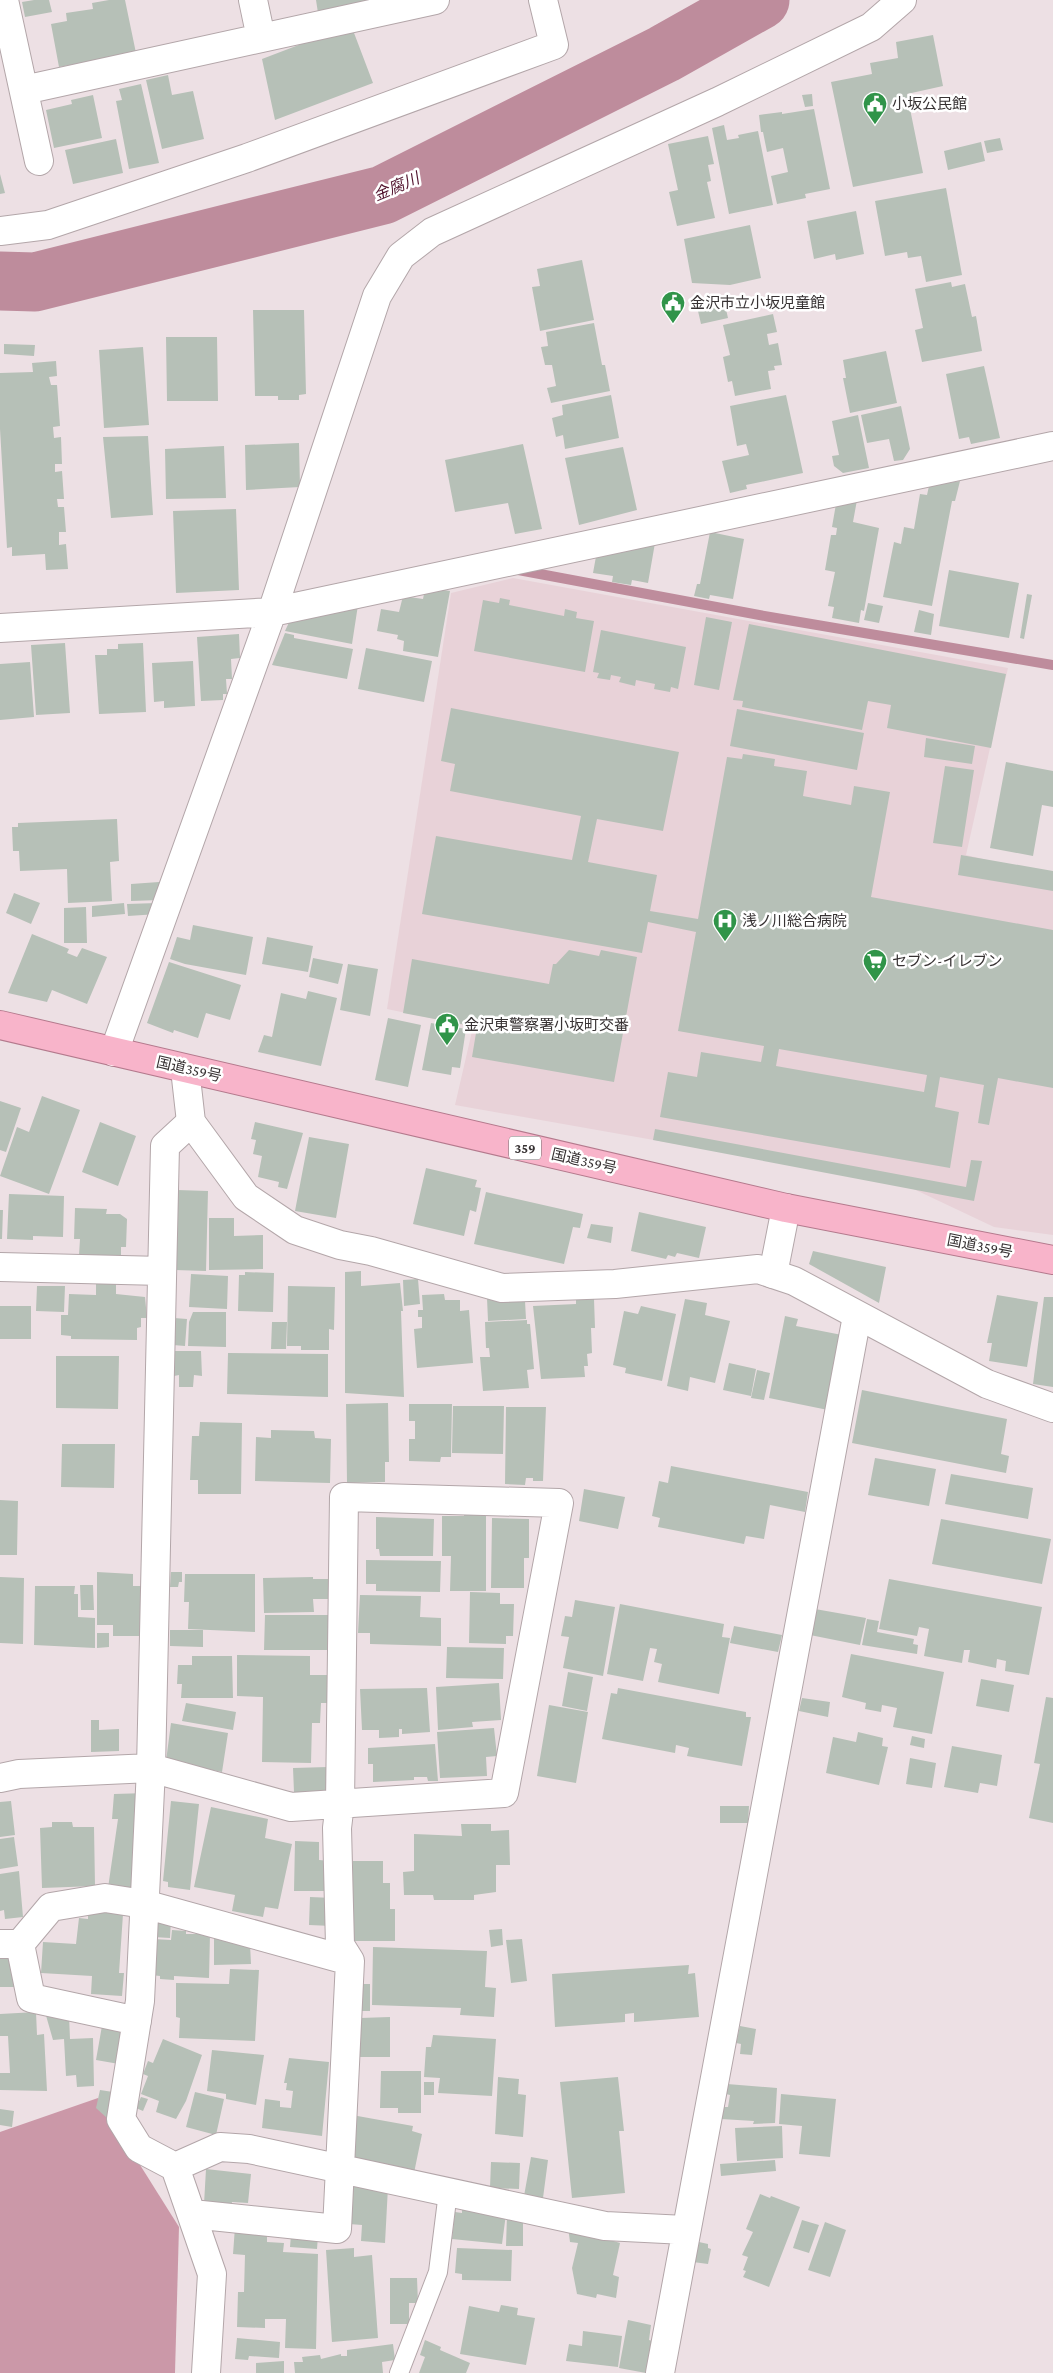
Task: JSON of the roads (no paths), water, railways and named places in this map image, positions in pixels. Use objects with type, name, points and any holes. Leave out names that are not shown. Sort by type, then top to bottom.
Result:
[{"type":"highway","name":"国道359号","points":[[0,1025],[786,1208],[1053,1260]]},
{"type":"street","points":[[4,0],[39,161]]},
{"type":"street","points":[[253,0],[261,38]]},
{"type":"street","points":[[24,90],[435,0]]},
{"type":"street","points":[[0,231],[58,222],[247,158],[554,45],[543,0]]},
{"type":"street","points":[[114,1052],[272,612],[377,296],[401,256],[432,232],[717,102],[871,28],[902,0]]},
{"type":"street","points":[[0,628],[272,612],[1053,446]]},
{"type":"street","points":[[185,1068],[191,1122],[246,1197],[295,1230],[340,1245],[371,1251],[502,1288],[615,1284],[758,1269],[794,1281],[987,1384],[1053,1408]]},
{"type":"street","points":[[191,1122],[165,1146],[151,1768],[140,2001],[121,2119],[139,2148],[175,2167],[192,2214],[212,2274],[206,2373]]},
{"type":"street","points":[[773,1274],[786,1208]]},
{"type":"street","points":[[0,1267],[162,1271]]},
{"type":"street","points":[[660,2373],[685,2230],[857,1316]]},
{"type":"street","points":[[0,1778],[19,1774],[151,1768],[292,1807],[340,1804],[504,1793],[559,1503],[344,1497],[340,1804],[337,1828],[340,1945],[350,1961],[337,2229],[192,2214]]},
{"type":"street","points":[[137,2022],[31,1998],[10,1944],[51,1908],[105,1898],[144,1904],[350,1961]]},
{"type":"street","points":[[175,2167],[220,2147],[249,2149],[605,2226],[685,2230]]},
{"type":"lane","points":[[399,2373],[438,2272],[448,2192]]},
{"type":"waterway","name":"金腐川","points":[[0,281],[35,282],[383,195],[664,54],[760,0]]},
{"type":"waterway","points":[[513,569],[770,617],[1053,665]]},
{"type":"place","name":"小坂公民館","points":[[875,125]]},
{"type":"place","name":"金沢市立小坂児童館","points":[[673,324]]},
{"type":"place","name":"浅ノ川総合病院","points":[[725,942]]},
{"type":"place","name":"セブン-イレブン","points":[[875,982]]},
{"type":"place","name":"金沢東警察署小坂町交番","points":[[447,1046]]}]
